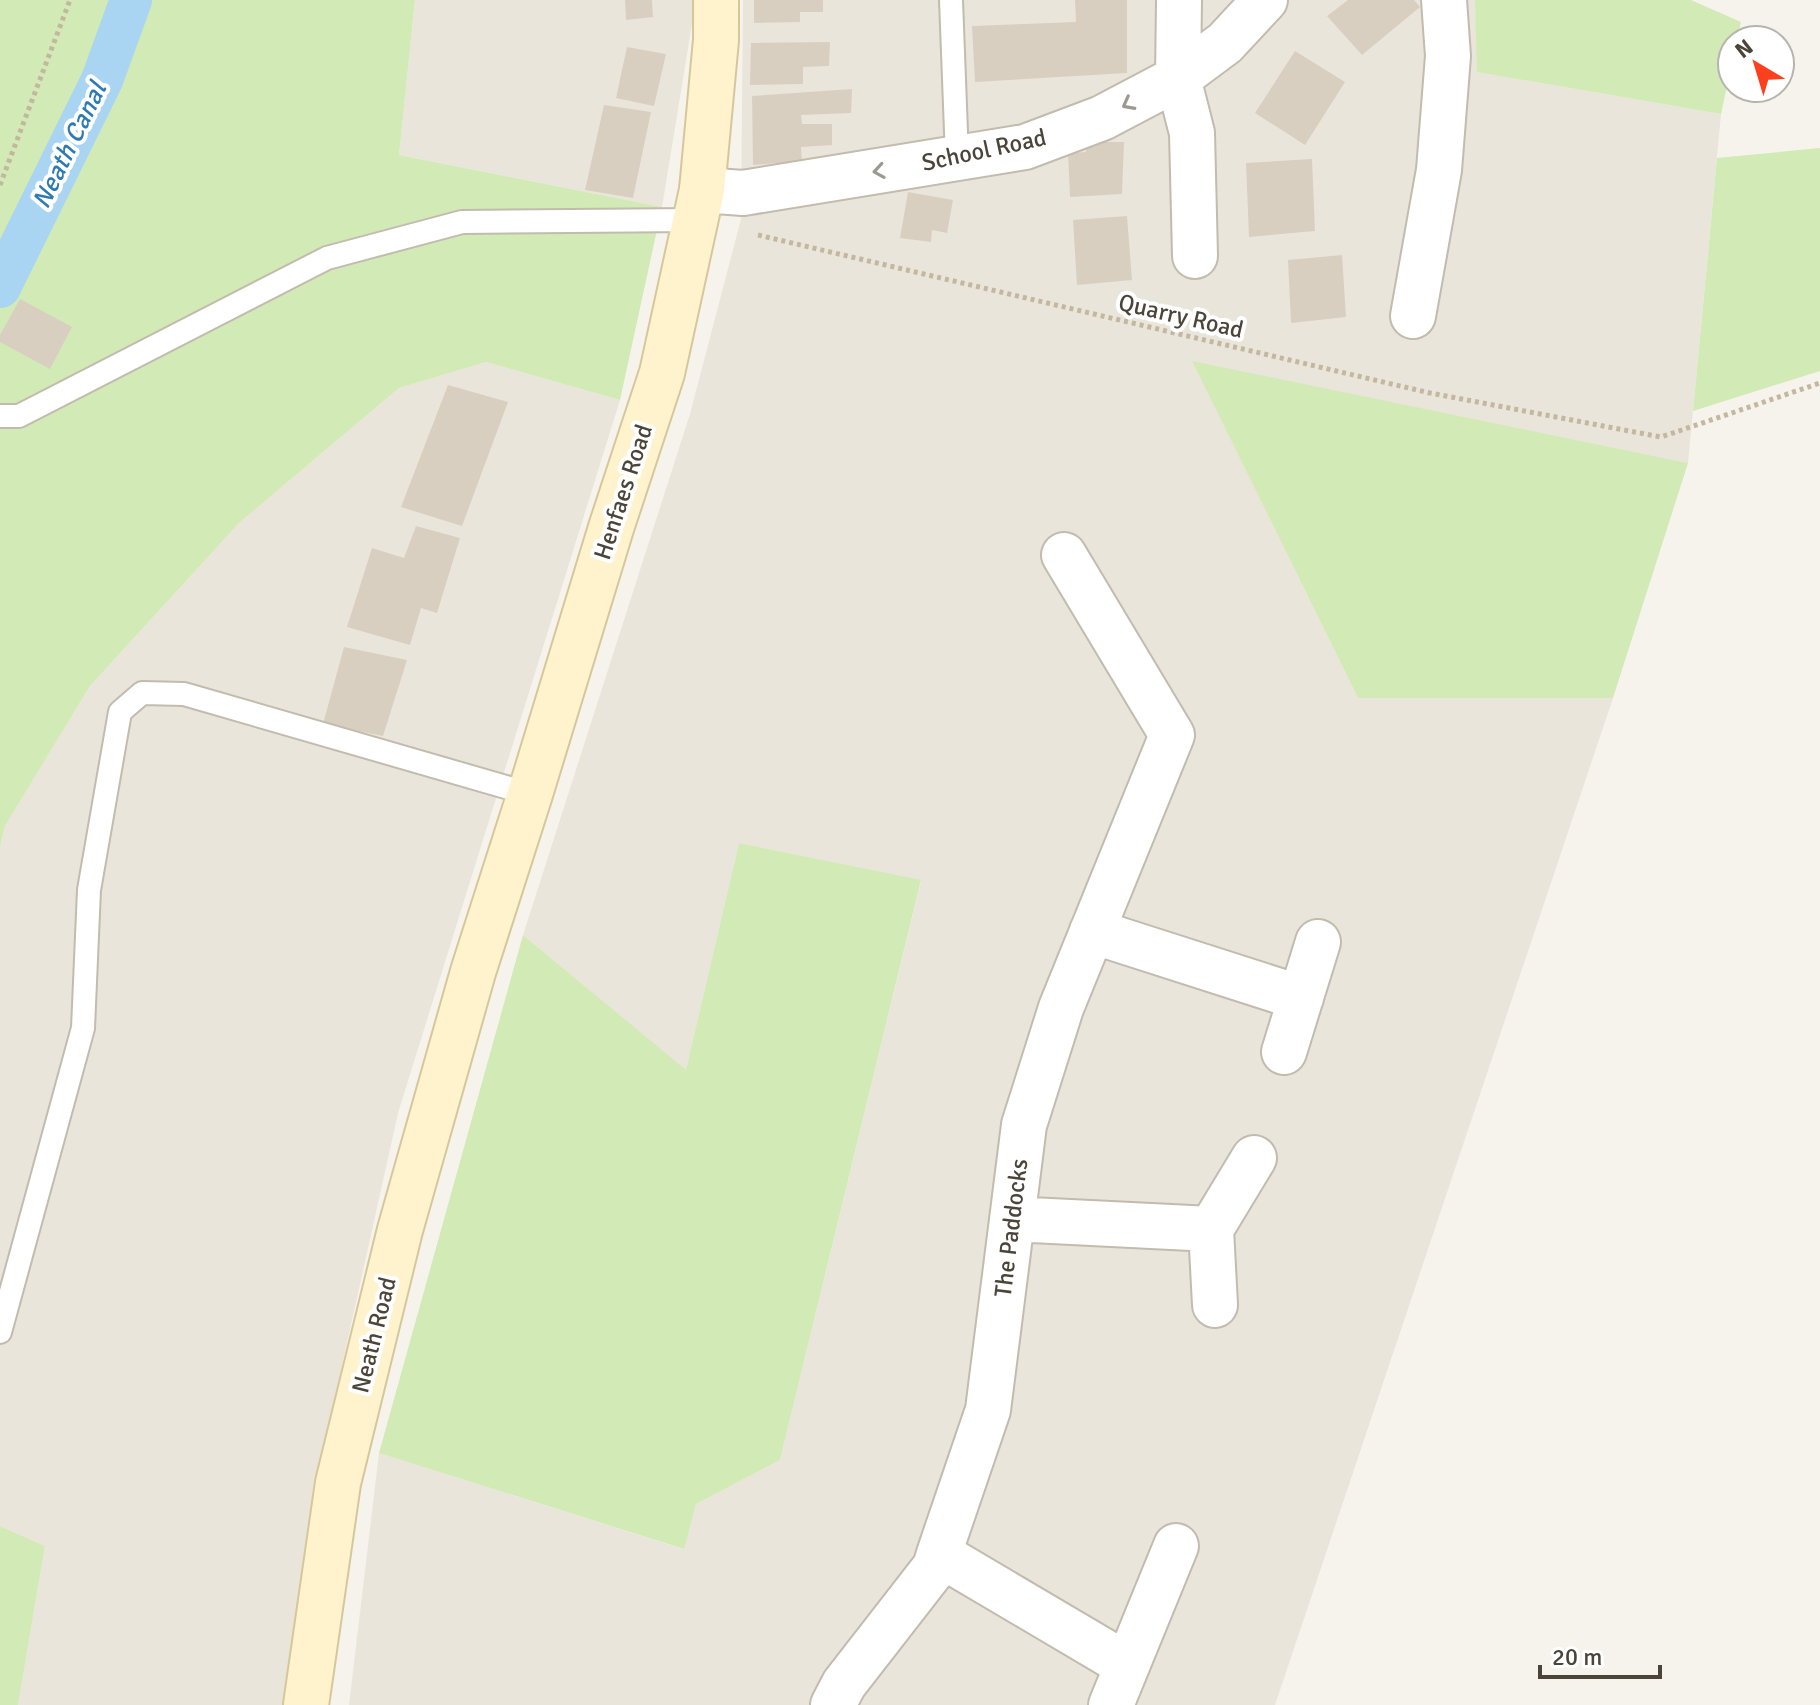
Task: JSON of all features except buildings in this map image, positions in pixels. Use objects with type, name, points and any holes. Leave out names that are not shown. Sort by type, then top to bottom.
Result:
[{"type":"main road","name":"Henfaes Road","points":[[473,972],[662,373],[699,205],[716,40],[716,0]]},
{"type":"main road","name":"Neath Road","points":[[306,1705],[338,1483],[400,1230],[473,972]]},
{"type":"street","points":[[1179,0],[1178,78],[1192,133],[1195,256]]},
{"type":"street","name":"School Road","points":[[699,205],[743,193],[1025,147],[1102,118],[1178,78],[1225,43],[1265,0]]},
{"type":"street","points":[[1413,316],[1439,170],[1448,56],[1444,0]]},
{"type":"street","name":"The Paddocks","points":[[833,1705],[844,1684],[935,1567],[988,1410],[1024,1125],[1061,1008],[1172,735],[1064,555]]},
{"type":"street","points":[[1092,931],[1301,998]]},
{"type":"street","points":[[1284,1052],[1318,942]]},
{"type":"street","points":[[1215,1305],[1211,1229],[1254,1158]]},
{"type":"street","points":[[1012,1219],[1211,1229]]},
{"type":"street","points":[[1111,1705],[1176,1546]]},
{"type":"street","points":[[939,1554],[1127,1665]]},
{"type":"lane","points":[[951,0],[957,158]]},
{"type":"lane","points":[[0,416],[19,416],[327,258],[462,222],[699,205]]},
{"type":"lane","points":[[0,1332],[83,1028],[89,890],[120,712],[142,693],[184,694],[530,794]]},
{"type":"path","points":[[0,185],[70,0]]},
{"type":"path","name":"Quarry Road","points":[[756,235],[1430,393],[1661,437],[1820,383]]},
{"type":"shaded area","points":[[415,0],[692,0],[692,24],[662,207],[399,155]]},
{"type":"shaded area","points":[[743,0],[1475,0],[1478,72],[1721,114],[1688,463],[1193,362],[1358,698],[1613,698],[1275,1705],[349,1705],[379,1453],[683,1549],[696,1504],[780,1460],[921,881],[739,843],[686,1071],[523,935],[690,414],[741,219]]},
{"type":"shaded area","points":[[486,362],[620,400],[398,1113],[325,1442],[283,1705],[18,1705],[45,1546],[0,1526],[0,847],[5,826],[90,686],[239,523],[399,388]]},
{"type":"green space","points":[[0,0],[415,0],[399,155],[662,207],[620,400],[486,362],[399,388],[239,523],[90,686],[5,826],[0,847]]},
{"type":"green space","points":[[1475,0],[1691,0],[1741,22],[1716,24],[1716,104],[1723,104],[1721,114],[1477,72]]},
{"type":"green space","points":[[1820,148],[1820,371],[1693,411],[1717,158]]},
{"type":"green space","points":[[1192,361],[1688,463],[1613,698],[1358,698]]},
{"type":"green space","points":[[739,843],[921,880],[780,1460],[696,1504],[684,1549],[379,1453],[523,935],[686,1070]]},
{"type":"green space","points":[[0,1526],[45,1546],[18,1705],[0,1705]]},
{"type":"water","points":[[9,248],[21,248],[27,257],[0,308],[0,265]]},
{"type":"waterway","name":"Neath Canal","points":[[0,287],[102,80],[131,0]]}]
